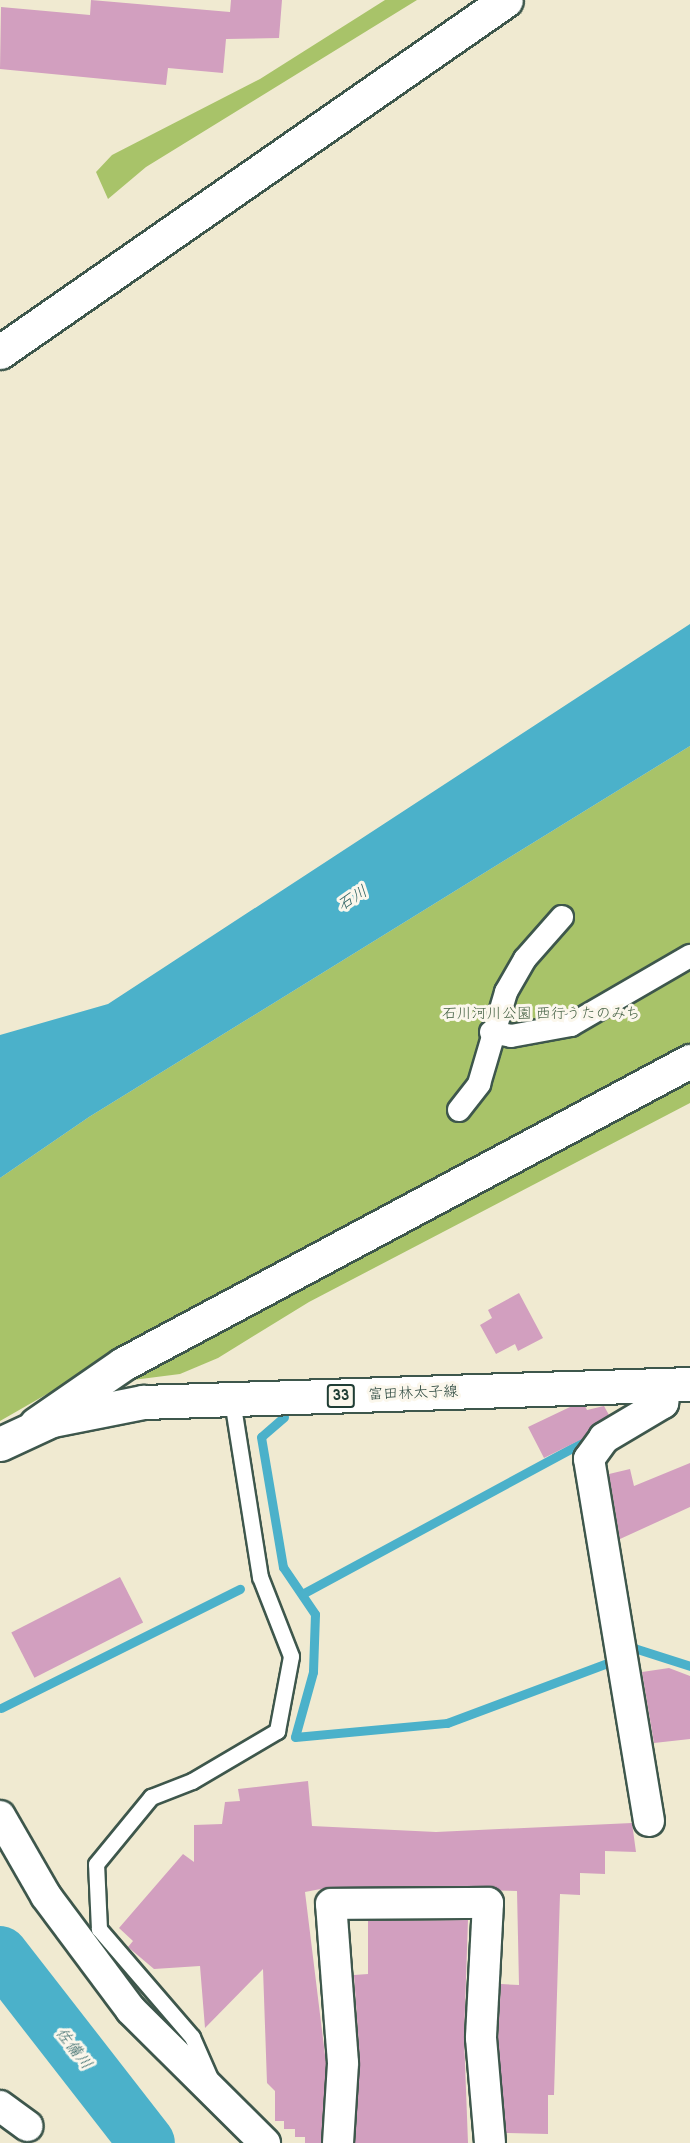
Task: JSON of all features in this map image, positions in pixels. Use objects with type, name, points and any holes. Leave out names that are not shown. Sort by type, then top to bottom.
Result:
[{"type":"street","points":[[0,352],[506,0]]},
{"type":"street","points":[[459,1110],[478,1084],[491,1032],[525,959],[562,917]]},
{"type":"street","points":[[491,1032],[511,1036],[571,1025],[690,956]]},
{"type":"street","points":[[30,1428],[123,1364],[690,1061]]},
{"type":"street","points":[[649,1821],[589,1460],[604,1438],[663,1403],[677,1384]]},
{"type":"street","name":"富田林太子線","points":[[0,1444],[30,1428],[108,1406],[677,1384]]},
{"type":"street","points":[[0,1816],[80,1945],[131,2010],[221,2103],[265,2143]]},
{"type":"street","points":[[338,2143],[343,2063],[331,1904],[488,1904],[481,2038],[490,2143]]},
{"type":"street","points":[[0,2106],[28,2126]]},
{"type":"lane","points":[[221,2103],[192,2037],[99,1929],[96,1864],[151,1797],[192,1781],[277,1731],[291,1656],[260,1577],[232,1400]]},
{"type":"green space","points":[[385,0],[417,0],[146,167],[108,199],[96,172],[112,155],[260,79]]},
{"type":"green space","name":"石川河川公園 西行うたのみち","points":[[690,746],[690,1103],[309,1302],[218,1358],[180,1374],[54,1390],[0,1421],[0,1178],[89,1117]]},
{"type":"water","name":"石川","points":[[690,624],[690,746],[89,1117],[0,1178],[0,1035],[108,1004]]},
{"type":"building","points":[[91,0],[230,12],[231,0],[282,0],[279,38],[226,39],[223,73],[168,68],[166,85],[0,69],[1,7],[90,15]]},
{"type":"building","points":[[519,1293],[543,1338],[518,1351],[515,1344],[496,1354],[480,1325],[492,1318],[488,1310]]},
{"type":"building","points":[[585,1406],[587,1410],[604,1406],[609,1415],[582,1439],[544,1458],[528,1427],[570,1407]]},
{"type":"building","points":[[690,1463],[690,1507],[620,1539],[609,1474],[630,1469],[634,1486]]},
{"type":"building","points":[[120,1577],[143,1622],[34,1678],[11,1632]]},
{"type":"building","points":[[669,1668],[690,1676],[690,1739],[654,1743],[642,1672]]},
{"type":"building","points":[[308,1781],[312,1826],[436,1832],[632,1823],[636,1852],[605,1851],[605,1874],[580,1873],[580,1895],[560,1894],[554,2095],[548,2095],[548,2134],[506,2133],[498,2038],[501,1984],[519,1985],[517,1891],[331,1887],[305,1892],[326,2063],[321,2143],[305,2143],[305,2137],[295,2137],[295,2129],[284,2129],[284,2121],[275,2121],[275,2091],[267,2083],[263,1969],[205,2028],[200,1966],[154,1969],[128,1947],[133,1941],[119,1928],[183,1854],[194,1862],[194,1825],[222,1824],[225,1802],[240,1801],[238,1789]]},
{"type":"building","points":[[468,1920],[464,2037],[468,2143],[355,2143],[360,2062],[354,1975],[368,1974],[368,1921]]},
{"type":"waterway","points":[[284,1417],[261,1437],[283,1567],[315,1614],[313,1672],[295,1737],[447,1723],[613,1661],[634,1648],[690,1666]]},
{"type":"waterway","points":[[304,1593],[592,1437]]},
{"type":"waterway","points":[[1,1708],[240,1589]]},
{"type":"waterway","name":"佐備川","points":[[0,1954],[147,2143]]}]
